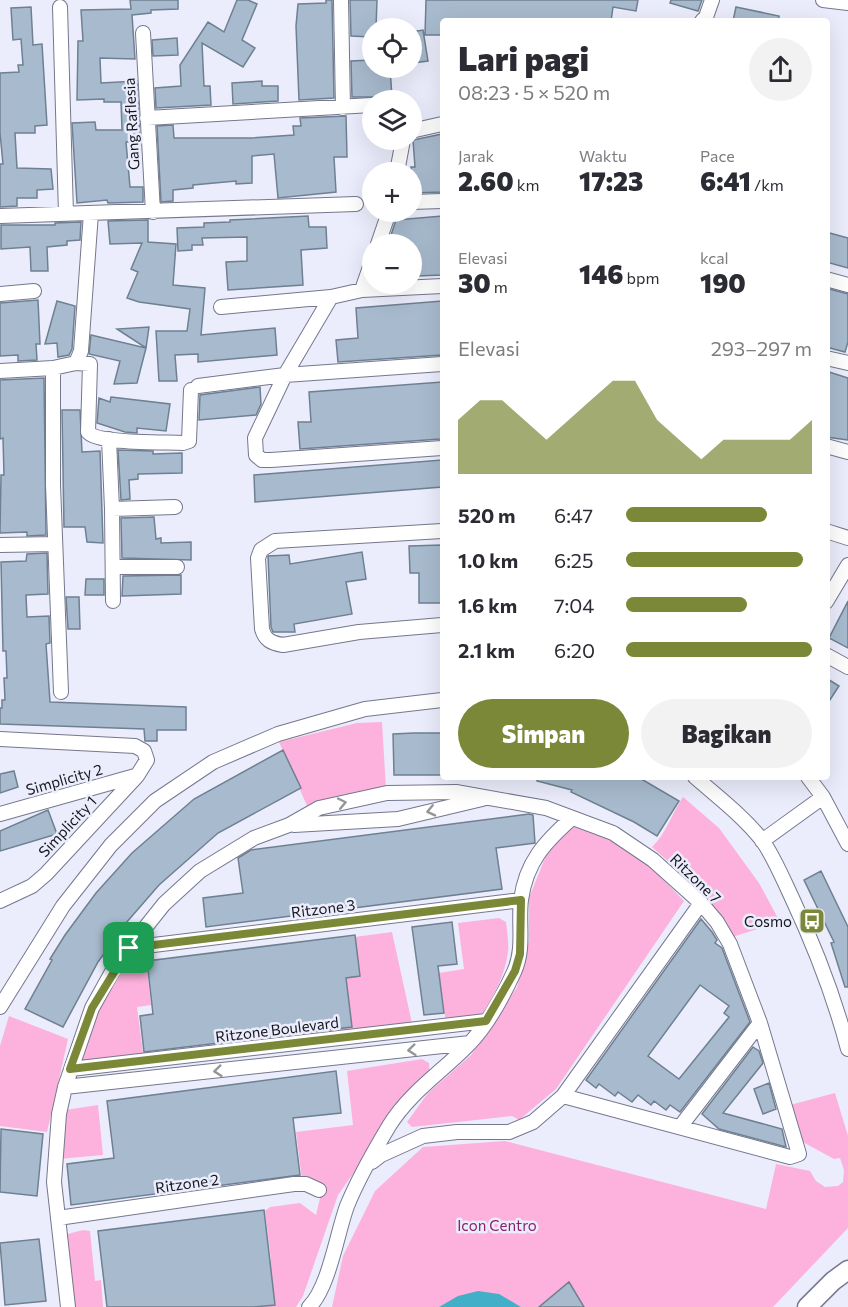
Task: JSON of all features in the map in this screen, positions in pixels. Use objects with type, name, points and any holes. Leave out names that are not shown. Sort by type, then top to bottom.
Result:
[{"type":"street","points":[[341,0],[343,108]]},
{"type":"street","points":[[705,18],[712,0]]},
{"type":"street","points":[[823,0],[848,3]]},
{"type":"street","points":[[60,7],[66,214]]},
{"type":"street","name":"Gang Raflesia","points":[[143,33],[153,212]]},
{"type":"street","points":[[147,118],[362,106]]},
{"type":"street","points":[[422,129],[440,124]]},
{"type":"street","points":[[422,202],[440,201]]},
{"type":"street","points":[[0,216],[356,204]]},
{"type":"street","points":[[76,363],[81,351],[91,213]]},
{"type":"street","points":[[830,280],[848,285]]},
{"type":"street","points":[[422,287],[440,286]]},
{"type":"street","points":[[220,307],[332,297],[362,290]]},
{"type":"street","points":[[0,294],[34,291]]},
{"type":"street","points":[[332,297],[285,375],[255,438],[256,455],[262,460],[440,448]]},
{"type":"street","points":[[830,359],[848,363]]},
{"type":"street","points":[[0,371],[53,368],[76,363],[92,366],[88,432],[94,437],[189,441],[195,388],[285,375],[440,364]]},
{"type":"street","points":[[53,368],[55,544],[61,692]]},
{"type":"street","points":[[109,439],[112,601]]},
{"type":"street","points":[[830,447],[848,452]]},
{"type":"street","points":[[112,510],[175,507]]},
{"type":"street","points":[[440,531],[275,541],[261,550],[258,558],[262,629],[264,637],[272,643],[283,645],[359,632],[440,625]]},
{"type":"street","points":[[830,532],[848,538]]},
{"type":"street","points":[[0,545],[55,544]]},
{"type":"street","points":[[830,595],[848,565]]},
{"type":"street","points":[[113,567],[177,567]]},
{"type":"street","points":[[830,657],[848,667]]},
{"type":"street","points":[[0,1007],[63,906],[111,845],[155,801],[213,762],[278,734],[365,709],[440,700]]},
{"type":"street","name":"Simplicity 1","points":[[0,739],[135,746],[144,751],[147,759],[137,776],[46,874],[32,886],[0,901]]},
{"type":"street","name":"Simplicity 2","points":[[0,814],[137,776]]},
{"type":"street","points":[[699,780],[734,810],[762,841],[777,867],[809,934],[834,998],[848,1049]]},
{"type":"street","points":[[810,780],[823,797],[848,844]]},
{"type":"street","name":"Ritzone 7","points":[[289,825],[319,808],[387,793],[456,792],[516,801],[572,818],[613,833],[652,860],[701,903],[717,922],[730,944],[760,1023],[799,1150],[797,1156],[790,1157],[680,1127]]},
{"type":"street","points":[[762,841],[823,797]]},
{"type":"street","points":[[68,1307],[54,1182],[59,1114],[65,1087],[92,1008],[129,948],[164,904],[200,871],[254,838],[289,825],[398,819],[488,798]]},
{"type":"street","points":[[309,1307],[315,1301],[348,1206],[397,1116],[416,1093],[470,1043],[486,1021],[515,971],[520,954],[521,900],[529,869],[546,841],[572,818]]},
{"type":"street","name":"Ritzone 3","points":[[129,948],[521,900]]},
{"type":"street","points":[[368,1166],[381,1155],[423,1136],[457,1132],[509,1132],[533,1122],[563,1096],[701,903]]},
{"type":"street","name":"Ritzone Boulevard","points":[[70,1069],[486,1021]]},
{"type":"street","points":[[563,1096],[680,1127],[760,1023]]},
{"type":"street","points":[[65,1087],[470,1043]]},
{"type":"street","name":"Ritzone 2","points":[[58,1218],[294,1184],[306,1184],[320,1190]]},
{"type":"street","points":[[807,1307],[833,1281],[848,1270]]},
{"type":"green space","points":[[382,722],[386,789],[308,808],[279,742],[357,723]]},
{"type":"green space","points":[[683,797],[719,828],[759,883],[780,922],[729,938],[698,888],[652,847],[661,836]]},
{"type":"green space","points":[[571,826],[608,839],[651,867],[684,901],[556,1089],[519,1120],[512,1116],[412,1127],[407,1122],[428,1093],[471,1055],[517,987],[529,941],[529,898],[549,848]]},
{"type":"green space","points":[[499,918],[506,922],[508,952],[504,970],[493,995],[480,1019],[446,1023],[439,973],[464,969],[458,923]]},
{"type":"green space","points":[[392,932],[413,1028],[330,1039],[328,1027],[332,940]]},
{"type":"green space","points":[[146,960],[151,1005],[137,1007],[144,1061],[76,1072],[83,1035],[119,968],[129,961]]},
{"type":"green space","points":[[9,1016],[68,1039],[47,1132],[0,1126],[0,1046]]},
{"type":"green space","points":[[422,1059],[429,1063],[430,1074],[403,1103],[338,1195],[303,1296],[296,1307],[262,1307],[256,1262],[271,1260],[265,1211],[270,1207],[300,1203],[316,1215],[321,1194],[302,1180],[296,1132],[353,1125],[347,1071]]},
{"type":"green space","name":"Icon Centro","points":[[835,1093],[848,1136],[848,1228],[773,1307],[332,1307],[343,1256],[375,1191],[423,1147],[505,1141],[766,1209],[776,1164],[810,1171],[816,1181],[825,1187],[838,1186],[843,1182],[844,1170],[840,1158],[834,1159],[801,1141],[790,1105]]},
{"type":"green space","points":[[98,1105],[103,1155],[59,1159],[65,1110]]},
{"type":"green space","points":[[83,1230],[90,1231],[95,1281],[101,1280],[103,1307],[67,1307],[60,1236]]},
{"type":"water","points":[[478,1291],[499,1294],[521,1307],[439,1307],[458,1296]]},
{"type":"building","points":[[130,0],[178,0],[178,9],[151,10],[151,13],[132,15],[135,59],[100,58],[101,83],[137,81],[140,142],[126,142],[130,187],[143,187],[143,202],[108,203],[107,200],[77,203],[72,123],[95,122],[96,130],[122,130],[121,102],[104,102],[104,99],[77,100],[78,41],[83,41],[81,10],[131,9]]},
{"type":"building","points":[[237,0],[248,0],[257,4],[242,40],[255,48],[243,67],[202,43],[204,86],[210,86],[211,105],[156,108],[155,88],[181,86],[180,65],[208,22],[224,32]]},
{"type":"building","points":[[326,0],[332,0],[334,98],[299,100],[296,26],[298,4],[326,3]]},
{"type":"building","points":[[350,0],[377,0],[376,18],[362,18],[362,37],[351,36]]},
{"type":"building","points":[[426,0],[638,0],[636,11],[613,7],[611,18],[440,18],[440,35],[425,35]]},
{"type":"building","points":[[671,0],[702,0],[698,11],[670,3]]},
{"type":"building","points":[[31,7],[33,45],[42,44],[47,125],[35,126],[35,133],[15,133],[17,168],[51,169],[53,189],[37,190],[37,198],[17,198],[17,206],[0,207],[0,164],[3,164],[0,133],[0,73],[19,72],[18,65],[23,65],[21,39],[13,40],[11,8]]},
{"type":"building","points":[[736,7],[779,16],[779,18],[734,18]]},
{"type":"building","points":[[422,30],[428,61],[422,62]]},
{"type":"building","points":[[177,38],[178,55],[153,56],[152,40]]},
{"type":"building","points":[[362,60],[362,78],[391,78],[392,90],[362,90],[362,97],[352,97],[351,61]]},
{"type":"building","points":[[262,81],[262,86],[278,86],[278,101],[233,104],[232,83]]},
{"type":"building","points":[[346,116],[347,157],[334,157],[336,192],[278,198],[274,154],[252,156],[252,183],[236,184],[236,181],[193,185],[193,188],[173,190],[173,201],[161,202],[157,126],[173,125],[174,138],[251,138],[294,135],[293,126],[301,126],[300,118]]},
{"type":"building","points":[[440,134],[440,192],[422,193],[422,162],[415,162],[414,150],[422,150],[422,138]]},
{"type":"building","points":[[308,216],[309,227],[326,227],[327,248],[301,250],[303,285],[228,290],[226,262],[247,261],[247,237],[202,238],[203,245],[192,245],[192,250],[178,251],[177,228],[204,227],[204,223],[230,222],[230,220]]},
{"type":"building","points":[[440,216],[440,275],[422,276],[422,234],[391,234],[395,222],[422,222],[422,218]]},
{"type":"building","points":[[148,220],[148,242],[176,244],[173,285],[205,288],[201,335],[275,328],[277,355],[198,362],[198,354],[175,355],[177,381],[159,381],[156,331],[187,331],[190,309],[139,302],[127,298],[138,272],[131,269],[142,243],[110,244],[108,221]]},
{"type":"building","points":[[81,222],[80,240],[67,241],[67,245],[47,247],[48,271],[31,271],[30,247],[1,249],[1,225],[55,225],[55,223]]},
{"type":"building","points":[[830,233],[848,238],[848,268],[830,263]]},
{"type":"building","points":[[830,289],[848,294],[848,342],[845,352],[830,348]]},
{"type":"building","points":[[38,300],[40,344],[36,344],[37,360],[18,361],[18,355],[0,356],[0,303]]},
{"type":"building","points":[[57,301],[75,306],[72,349],[69,355],[58,357],[57,343],[45,344]]},
{"type":"building","points":[[440,301],[440,355],[338,362],[336,340],[358,338],[356,308]]},
{"type":"building","points":[[149,327],[146,348],[117,329]]},
{"type":"building","points":[[91,335],[146,348],[137,383],[114,384],[120,361],[89,354]]},
{"type":"building","points":[[830,372],[848,378],[848,440],[830,438]]},
{"type":"building","points":[[44,378],[46,535],[27,536],[27,532],[0,533],[1,475],[4,475],[3,438],[0,439],[0,380]]},
{"type":"building","points":[[440,382],[440,439],[300,449],[298,422],[311,422],[309,392]]},
{"type":"building","points":[[260,387],[261,404],[256,415],[199,420],[200,395]]},
{"type":"building","points":[[111,397],[170,404],[166,431],[137,428],[137,433],[125,432],[97,423],[99,398],[110,402]]},
{"type":"building","points":[[62,410],[80,410],[82,452],[100,451],[103,543],[87,542],[85,527],[64,527]]},
{"type":"building","points":[[118,450],[153,451],[153,454],[182,453],[182,473],[138,474],[138,479],[129,480],[130,499],[121,500]]},
{"type":"building","points":[[440,460],[440,487],[255,502],[254,475]]},
{"type":"building","points":[[154,517],[156,539],[161,538],[161,543],[191,542],[191,560],[122,558],[121,518]]},
{"type":"building","points":[[440,545],[440,603],[419,603],[419,573],[410,573],[409,546]]},
{"type":"building","points":[[362,552],[366,579],[346,582],[352,614],[294,624],[295,632],[273,632],[268,556],[289,555],[290,564]]},
{"type":"building","points":[[47,553],[48,594],[26,595],[27,617],[49,616],[50,643],[46,644],[50,702],[186,707],[186,730],[157,730],[157,741],[145,741],[144,729],[0,724],[0,708],[2,708],[2,700],[5,700],[4,678],[7,678],[6,651],[3,651],[1,562],[26,561],[27,554]]},
{"type":"building","points":[[181,575],[181,594],[122,596],[123,576]]},
{"type":"building","points":[[86,579],[104,579],[104,595],[85,595]]},
{"type":"building","points":[[66,597],[79,597],[80,629],[68,629]]},
{"type":"building","points":[[848,601],[848,648],[830,639]]},
{"type":"building","points":[[830,680],[839,686],[830,700]]},
{"type":"building","points":[[440,733],[440,775],[394,775],[393,734]]},
{"type":"building","points":[[283,750],[301,788],[218,833],[159,885],[126,923],[98,962],[63,1027],[25,1009],[65,935],[96,893],[132,853],[194,799]]},
{"type":"building","points":[[14,771],[18,787],[0,793],[0,774]]},
{"type":"building","points":[[643,780],[679,801],[657,836],[634,822],[571,792],[572,790],[537,781]]},
{"type":"building","points":[[48,810],[57,834],[0,851],[0,831]]},
{"type":"building","points":[[533,815],[535,843],[496,848],[502,889],[206,927],[203,898],[243,893],[238,858],[251,850]]},
{"type":"building","points":[[821,871],[848,927],[848,987],[845,987],[831,943],[834,942],[804,880]]},
{"type":"building","points":[[701,919],[717,940],[715,943],[722,948],[750,1022],[680,1112],[670,1105],[666,1110],[654,1101],[651,1105],[638,1095],[632,1102],[618,1092],[615,1096],[599,1084],[596,1088],[586,1080]],"holes":[[[700,985],[729,1006],[724,1013],[729,1017],[679,1079],[648,1056]]]},
{"type":"building","points":[[452,922],[457,964],[438,966],[444,1013],[424,1015],[412,927]]},
{"type":"building","points":[[355,935],[360,976],[346,978],[352,1027],[144,1052],[140,1016],[153,1014],[147,961]]},
{"type":"building","points":[[753,1047],[759,1051],[763,1063],[723,1113],[782,1129],[786,1147],[719,1129],[702,1114]]},
{"type":"building","points":[[336,1071],[341,1113],[293,1118],[300,1175],[71,1205],[67,1164],[114,1158],[107,1101]]},
{"type":"building","points":[[769,1083],[776,1109],[763,1114],[754,1089]]},
{"type":"building","points":[[1,1129],[43,1134],[37,1196],[0,1192]]},
{"type":"building","points":[[264,1210],[275,1305],[107,1307],[98,1231]]},
{"type":"building","points":[[39,1239],[46,1301],[5,1305],[0,1243]]},
{"type":"building","points":[[569,1282],[584,1307],[539,1307]]},
{"type":"place","name":"Cosmo","points":[[812,921]]},
{"type":"route","points":[[521,900],[520,954],[515,971],[486,1021],[70,1069],[92,1008],[117,963],[129,948],[286,929],[521,900]]}]
